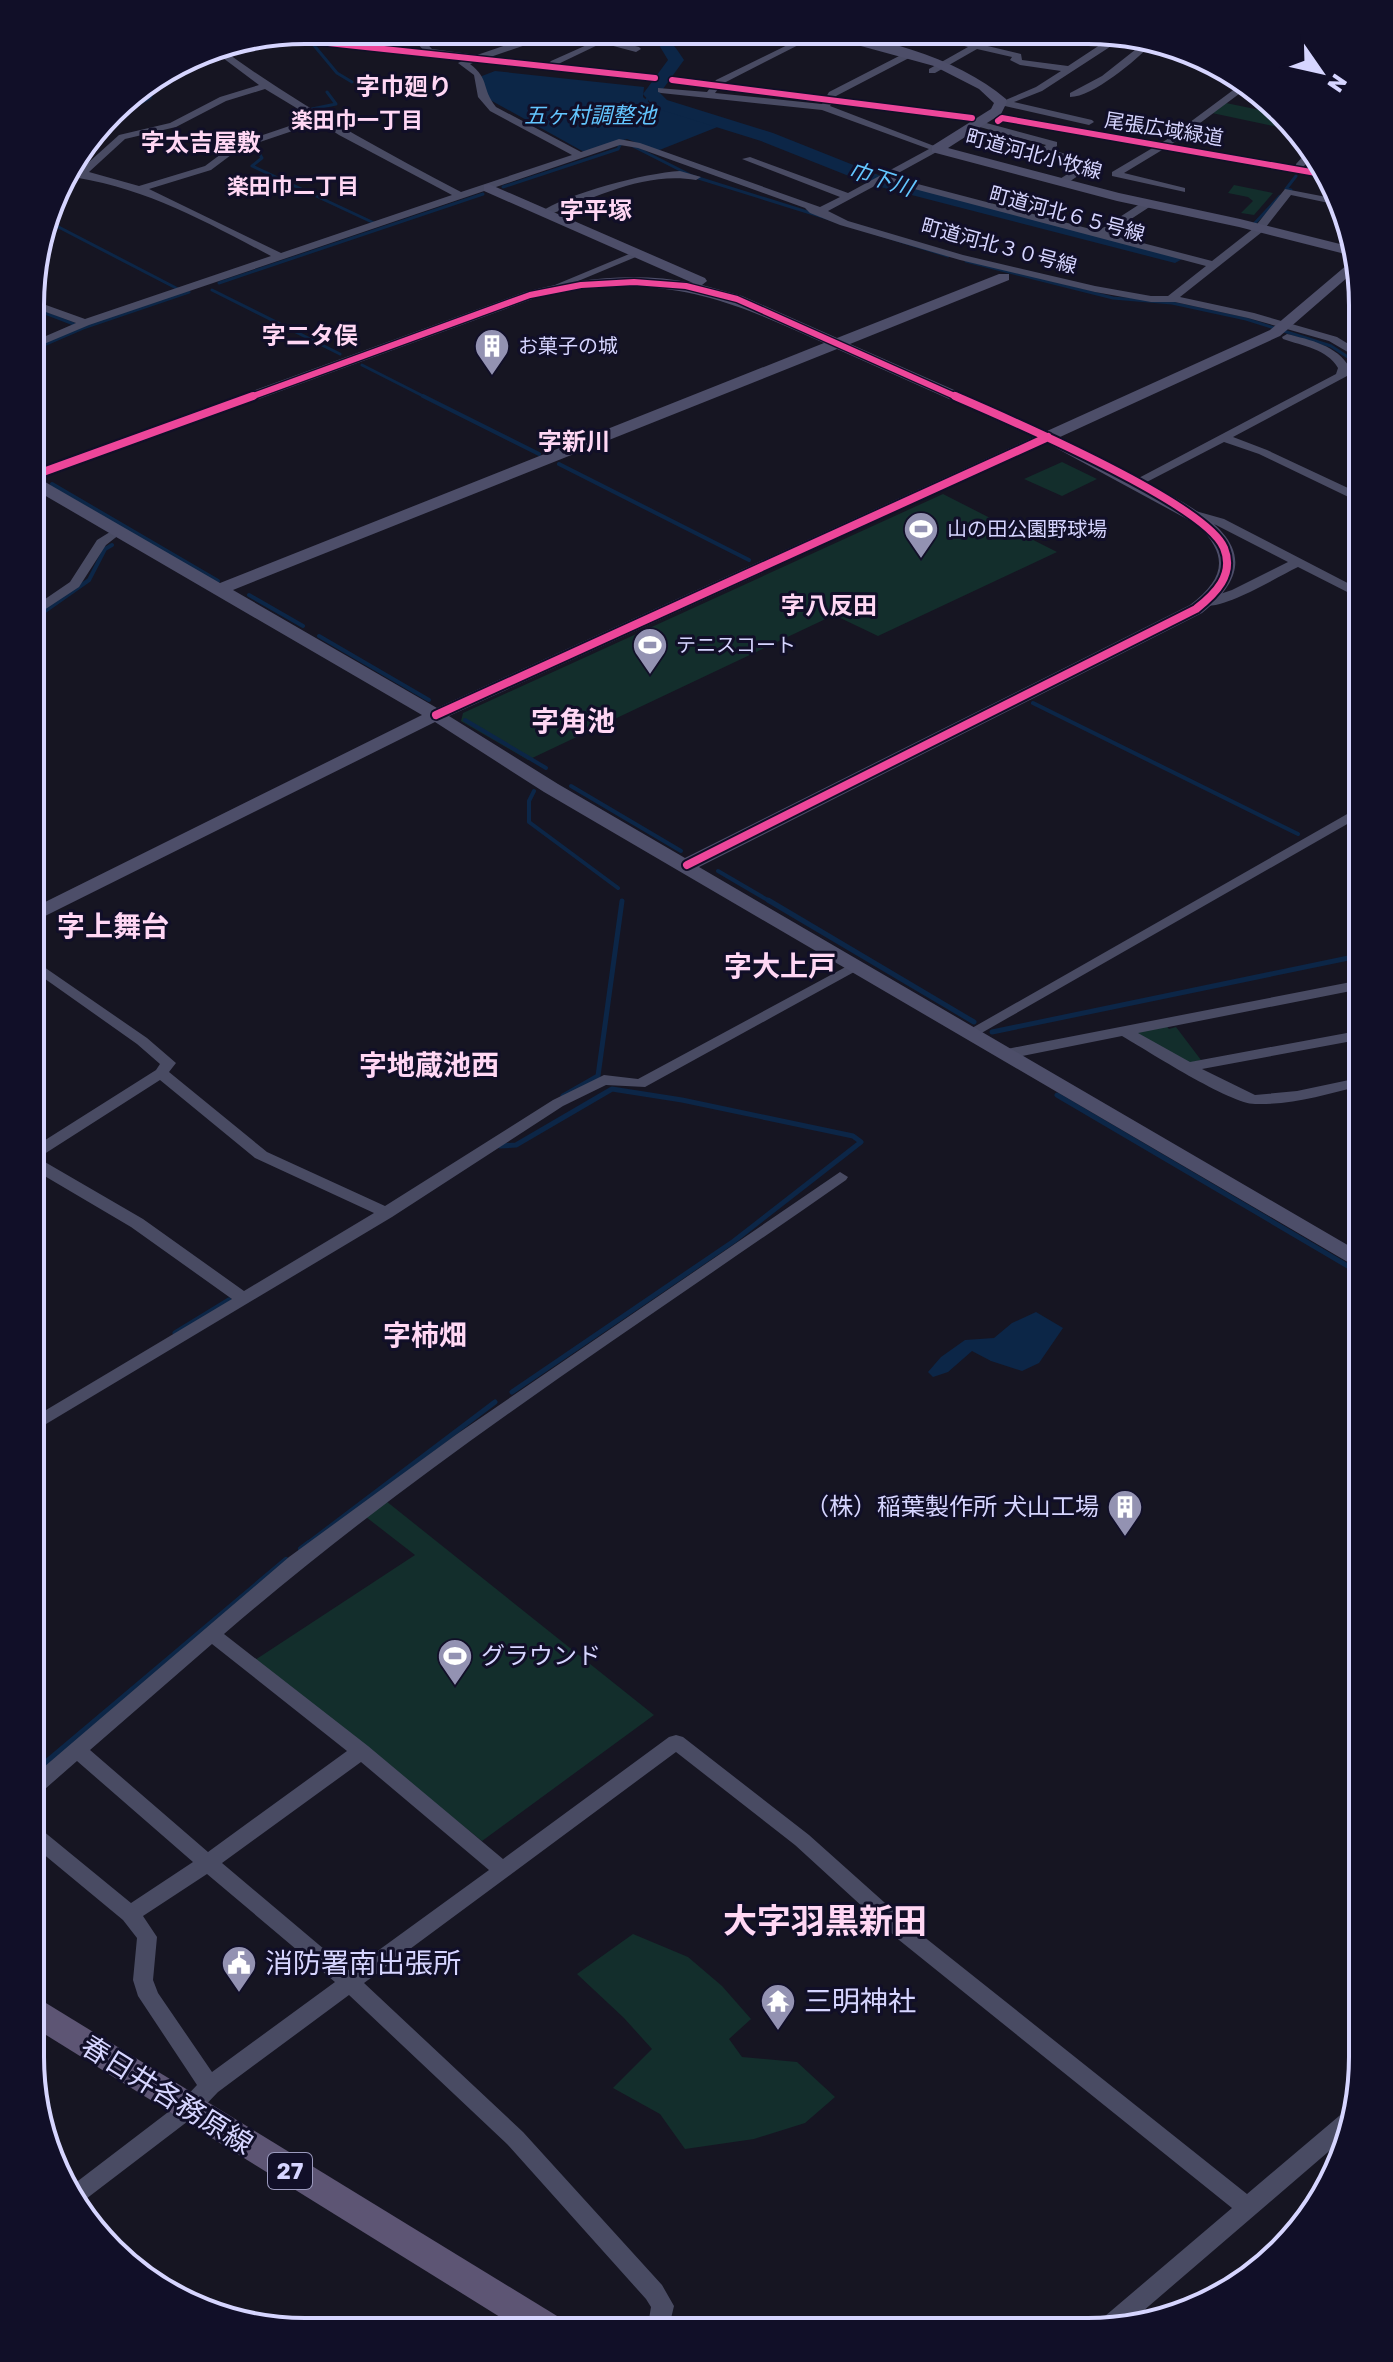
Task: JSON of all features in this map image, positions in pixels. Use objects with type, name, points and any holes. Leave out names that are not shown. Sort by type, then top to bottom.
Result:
[{"type":"main road","name":"春日井各務原線","points":[[44,2016],[199,2097],[532,2318]]},
{"type":"street","points":[[422,44],[429,51],[487,57]]},
{"type":"street","points":[[522,44],[463,63],[478,74],[483,97],[493,109],[582,156]]},
{"type":"street","points":[[596,44],[555,64],[600,44]]},
{"type":"street","points":[[614,44],[636,49]]},
{"type":"street","points":[[711,91],[719,82],[793,44]]},
{"type":"street","name":"町道河北小牧線","points":[[862,44],[906,56],[987,89],[1004,104],[979,124],[937,149]]},
{"type":"street","points":[[963,44],[1018,56],[1017,62],[1067,69]]},
{"type":"street","points":[[1004,104],[1044,86],[1106,45]]},
{"type":"street","points":[[936,68],[974,47]]},
{"type":"street","points":[[1073,95],[1145,51]]},
{"type":"street","points":[[226,56],[319,119],[462,197]]},
{"type":"street","points":[[825,105],[832,94],[906,56]]},
{"type":"street","points":[[83,172],[122,137],[173,125],[223,99],[266,86]]},
{"type":"street","points":[[661,90],[825,105],[937,149]]},
{"type":"street","points":[[1181,190],[1115,174],[1169,142],[1237,91]]},
{"type":"street","points":[[1004,104],[1089,122]]},
{"type":"street","points":[[139,189],[208,168],[236,147],[319,119]]},
{"type":"street","points":[[979,124],[1054,144],[1044,151],[1092,163],[1062,182]]},
{"type":"street","name":"町道河北３０号線","points":[[582,156],[619,142],[631,144],[809,206],[844,223],[987,264],[1095,289],[1228,310],[1280,330],[1333,339],[1349,349]]},
{"type":"street","points":[[544,213],[673,172],[819,212],[937,149]]},
{"type":"street","name":"町道河北小牧線","points":[[937,149],[1117,197],[1343,249]]},
{"type":"street","points":[[44,341],[85,323],[582,156]]},
{"type":"street","points":[[747,159],[848,196]]},
{"type":"street","points":[[1299,166],[1304,160]]},
{"type":"street","points":[[83,172],[139,189],[282,258]]},
{"type":"street","points":[[878,180],[1211,264]]},
{"type":"street","name":"町道河北６５号線","points":[[878,180],[1202,267],[1167,299]]},
{"type":"street","points":[[1117,197],[1145,181]]},
{"type":"street","points":[[489,188],[1048,437],[1192,514],[1216,533],[1228,557],[1224,582],[1206,603]]},
{"type":"street","points":[[1288,188],[1325,197]]},
{"type":"street","points":[[1167,299],[1259,228],[1289,191],[1325,198]]},
{"type":"street","points":[[1099,235],[1147,204]]},
{"type":"street","points":[[44,475],[543,292],[638,254]]},
{"type":"street","points":[[44,911],[436,715],[1280,330],[1347,270]]},
{"type":"street","points":[[220,589],[1004,277]]},
{"type":"street","points":[[543,292],[590,284],[648,282],[728,296]]},
{"type":"street","points":[[44,308],[85,323]]},
{"type":"street","points":[[1137,483],[1341,376],[1344,368],[1341,360],[1280,330]]},
{"type":"street","points":[[1224,438],[1263,452],[1349,493]]},
{"type":"street","points":[[44,486],[436,715],[551,788],[973,1032],[1348,1255]]},
{"type":"street","points":[[1192,514],[1220,522],[1349,589]]},
{"type":"street","points":[[44,606],[75,584],[101,543],[118,531]]},
{"type":"street","points":[[687,865],[1206,603],[1236,593],[1298,562]]},
{"type":"street","points":[[973,1032],[1349,817]]},
{"type":"street","points":[[44,1419],[588,1087],[604,1080],[640,1084],[858,966]]},
{"type":"street","points":[[44,971],[168,1063],[161,1073],[44,1150]]},
{"type":"street","points":[[1007,1054],[1349,988]]},
{"type":"street","points":[[1124,1031],[1253,1100],[1297,1096],[1349,1084]]},
{"type":"street","points":[[1188,1067],[1349,1037]]},
{"type":"street","points":[[161,1073],[261,1155],[386,1213]]},
{"type":"street","points":[[44,1166],[137,1223],[242,1298]]},
{"type":"street","points":[[44,1779],[295,1562],[463,1438],[840,1177]]},
{"type":"street","points":[[212,1634],[361,1751],[504,1871]]},
{"type":"street","points":[[81,2191],[350,1983],[676,1742],[802,1840],[906,1934],[1247,2207]]},
{"type":"street","points":[[78,1749],[93,1766],[350,1983],[515,2138],[654,2292],[663,2306],[661,2318]]},
{"type":"street","points":[[130,1914],[209,1862],[361,1751]]},
{"type":"street","points":[[44,1843],[130,1914],[147,1937],[143,1980],[148,1996],[199,2097]]},
{"type":"street","points":[[1122,2315],[1339,2129]]},
{"type":"green space","points":[[1226,103],[1261,110],[1279,127],[1212,113]]},
{"type":"green space","points":[[1234,185],[1273,193],[1254,215],[1241,213],[1253,201],[1228,193]]},
{"type":"green space","points":[[1062,462],[1097,479],[1062,496],[1024,479]]},
{"type":"green space","points":[[943,494],[1057,552],[878,636],[834,615],[528,760],[461,721],[463,713]]},
{"type":"green space","points":[[1166,1025],[1169,1029],[1176,1027],[1201,1060],[1187,1064],[1133,1031]]},
{"type":"green space","name":"グラウンド","points":[[386,1501],[654,1715],[482,1841],[255,1660],[415,1555],[366,1517]]},
{"type":"green space","points":[[633,1934],[688,1957],[722,1986],[751,2019],[729,2039],[742,2057],[797,2062],[835,2097],[805,2123],[754,2139],[685,2149],[660,2114],[613,2088],[652,2049],[577,1974]]},
{"type":"water","name":"五ヶ村調整池","points":[[495,71],[644,87],[643,97],[654,107],[720,126],[657,151],[627,139],[584,152],[483,96],[482,76]]},
{"type":"water","points":[[1036,1312],[1063,1328],[1039,1363],[1022,1371],[972,1351],[948,1372],[933,1377],[928,1372],[941,1357],[965,1340],[994,1338],[1012,1323]]},
{"type":"waterway","points":[[313,44],[337,73],[352,82]]},
{"type":"waterway","name":"巾下川","points":[[666,44],[676,60],[651,94],[661,104],[767,137],[875,180],[1175,258]]},
{"type":"waterway","points":[[316,112],[312,109],[336,104],[327,92]]},
{"type":"waterway","points":[[138,104],[151,94]]},
{"type":"waterway","points":[[643,105],[651,94]]},
{"type":"waterway","points":[[503,187],[618,149],[622,141]]},
{"type":"waterway","points":[[627,143],[692,176],[948,256]]},
{"type":"waterway","points":[[248,145],[244,146],[259,153],[262,158],[252,166],[374,223]]},
{"type":"waterway","points":[[1291,190],[1286,189],[1296,176]]},
{"type":"waterway","points":[[219,283],[483,194]]},
{"type":"waterway","points":[[1254,224],[1280,196]]},
{"type":"waterway","points":[[57,226],[178,289]]},
{"type":"waterway","points":[[966,261],[1113,298],[1172,303],[1246,319],[1331,346],[1349,358]]},
{"type":"waterway","points":[[212,290],[340,354]]},
{"type":"waterway","points":[[44,345],[83,328],[189,292]]},
{"type":"waterway","points":[[44,313],[79,326]]},
{"type":"waterway","points":[[362,365],[427,398]]},
{"type":"waterway","points":[[423,396],[427,398]]},
{"type":"waterway","points":[[427,398],[539,454]]},
{"type":"waterway","points":[[559,464],[749,560]]},
{"type":"waterway","points":[[52,484],[218,581]]},
{"type":"waterway","points":[[44,612],[89,580],[105,549],[112,545]]},
{"type":"waterway","points":[[249,595],[303,626]]},
{"type":"waterway","points":[[319,636],[429,700]]},
{"type":"waterway","points":[[1033,703],[1298,834]]},
{"type":"waterway","points":[[465,720],[546,768]]},
{"type":"waterway","points":[[571,786],[681,851]]},
{"type":"waterway","points":[[534,791],[529,801],[529,822],[618,888]]},
{"type":"waterway","points":[[718,871],[771,902]]},
{"type":"waterway","points":[[768,900],[974,1022]]},
{"type":"waterway","points":[[563,1096],[598,1076],[622,901]]},
{"type":"waterway","points":[[992,1032],[1349,958]]},
{"type":"waterway","points":[[500,1146],[516,1145],[612,1089],[682,1100],[853,1136],[861,1142],[734,1241],[512,1392]]},
{"type":"waterway","points":[[1057,1095],[1348,1266]]},
{"type":"waterway","points":[[175,1333],[229,1300]]},
{"type":"waterway","points":[[306,1545],[495,1402]]},
{"type":"waterway","points":[[301,1549],[309,1543]]},
{"type":"waterway","points":[[44,1764],[286,1560]]},
{"type":"cycle path","points":[[333,44],[655,78]]},
{"type":"cycle path","points":[[672,80],[972,118]]},
{"type":"cycle path","name":"尾張広域緑道","points":[[998,121],[1002,118],[1312,172]]},
{"type":"cycle path","points":[[44,472],[530,295],[607,282],[660,283],[712,291],[737,299],[1048,437],[1188,511],[1204,522],[1224,546],[1228,558],[1222,584],[1212,597],[1196,609],[687,865]]},
{"type":"cycle path","points":[[436,715],[1048,437]]},
{"type":"place","name":"お菓子の城","points":[[492,377]]},
{"type":"place","name":"山の田公園野球場","points":[[921,560]]},
{"type":"place","name":"テニスコート","points":[[650,676]]},
{"type":"place","name":"（株）稲葉製作所 犬山工場","points":[[1125,1538]]},
{"type":"place","name":"グラウンド","points":[[455,1687]]},
{"type":"place","name":"消防署南出張所","points":[[239,1994]]},
{"type":"place","name":"三明神社","points":[[778,2032]]},
{"type":"district","name":"字巾廻り","points":[[404,87]]},
{"type":"district","name":"楽田巾一丁目","points":[[357,120]]},
{"type":"district","name":"字太吉屋敷","points":[[201,143]]},
{"type":"district","name":"楽田巾二丁目","points":[[293,186]]},
{"type":"district","name":"字平塚","points":[[596,211]]},
{"type":"district","name":"字二タ俣","points":[[310,336]]},
{"type":"district","name":"字新川","points":[[574,442]]},
{"type":"district","name":"字八反田","points":[[829,606]]},
{"type":"district","name":"字角池","points":[[573,721]]},
{"type":"district","name":"字上舞台","points":[[113,926]]},
{"type":"district","name":"字大上戸","points":[[780,966]]},
{"type":"district","name":"字地蔵池西","points":[[429,1065]]},
{"type":"district","name":"字柿畑","points":[[425,1335]]},
{"type":"district","name":"大字羽黒新田","points":[[825,1921]]}]
